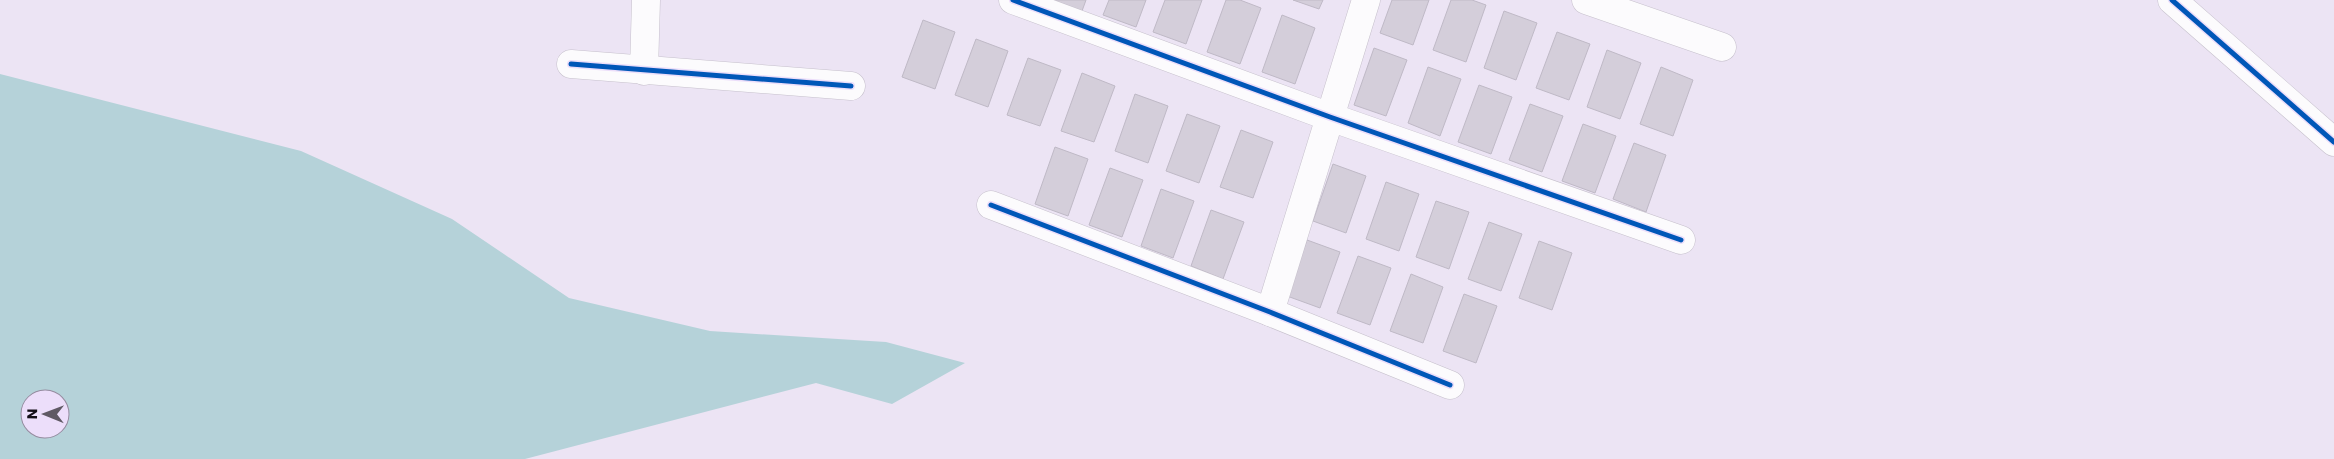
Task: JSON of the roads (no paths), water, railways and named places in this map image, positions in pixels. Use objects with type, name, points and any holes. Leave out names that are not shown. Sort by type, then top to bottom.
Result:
[{"type":"street","points":[[644,71],[646,0]]},
{"type":"street","points":[[1013,0],[1330,117],[1681,240]]},
{"type":"street","points":[[1270,312],[1366,0]]},
{"type":"street","points":[[1586,0],[1722,47]]},
{"type":"street","points":[[2172,0],[2334,142]]},
{"type":"street","points":[[571,64],[852,86]]},
{"type":"street","points":[[990,205],[1270,312],[1450,384]]}]
